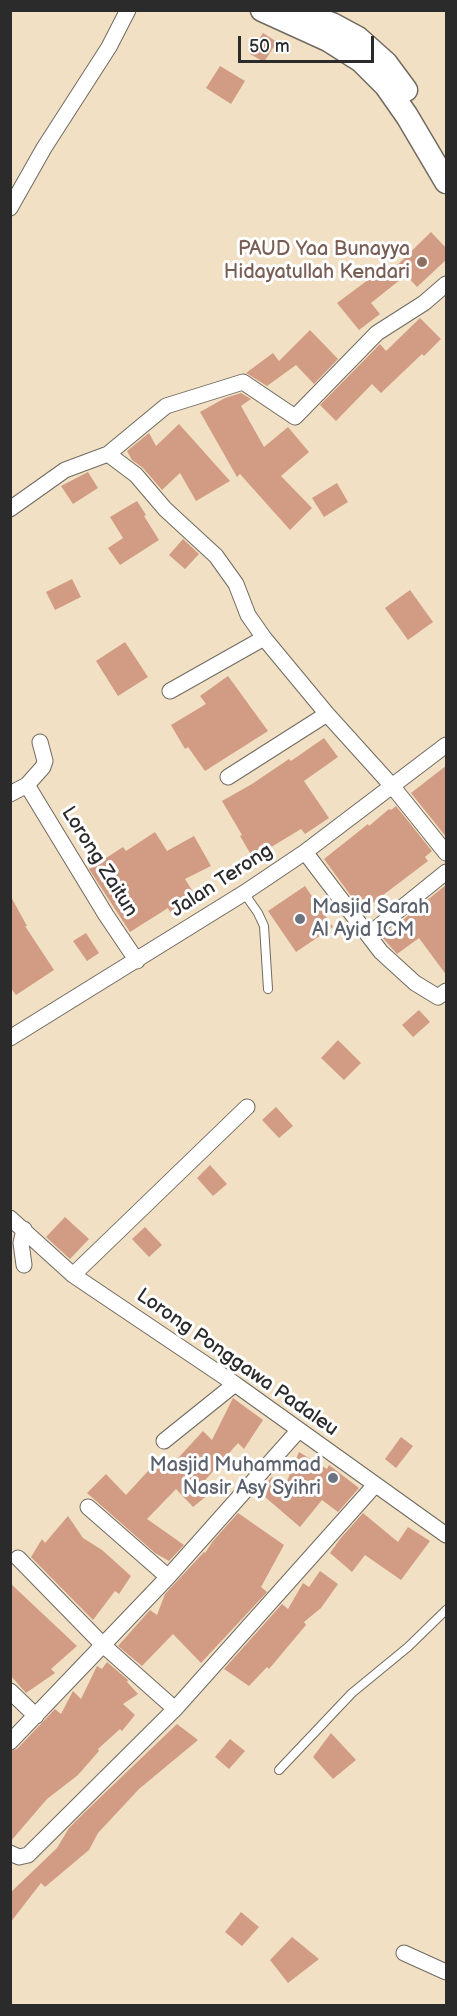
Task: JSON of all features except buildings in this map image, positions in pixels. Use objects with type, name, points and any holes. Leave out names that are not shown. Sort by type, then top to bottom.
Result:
[{"type":"street","points":[[10,208],[44,148],[109,47],[128,10]]},
{"type":"street","points":[[262,10],[328,40],[361,62],[386,86],[447,182]]},
{"type":"street","points":[[296,10],[332,24],[358,38],[386,63],[447,153]]},
{"type":"street","points":[[10,509],[65,470],[108,453],[166,406],[243,382],[295,417],[377,333],[424,303],[447,284]]},
{"type":"street","points":[[108,453],[136,475],[165,509],[216,556],[236,584],[248,615],[264,638],[447,853]]},
{"type":"street","points":[[170,691],[264,638]]},
{"type":"street","points":[[228,777],[327,714]]},
{"type":"street","points":[[10,794],[27,785],[39,772],[45,761],[40,742]]},
{"type":"street","name":"Jalan Terong","points":[[10,1038],[244,893],[305,852],[447,745]]},
{"type":"street","name":"Lorong Zaitun","points":[[27,785],[106,915],[137,960]]},
{"type":"street","points":[[305,852],[381,952],[398,969],[444,998]]},
{"type":"street","points":[[368,935],[447,872]]},
{"type":"street","points":[[74,1275],[247,1107]]},
{"type":"street","name":"Lorong Ponggawa Padaleu","points":[[10,1218],[74,1275],[235,1384],[298,1431],[447,1534]]},
{"type":"street","points":[[24,1229],[21,1243],[24,1265]]},
{"type":"street","points":[[164,1441],[235,1384]]},
{"type":"street","points":[[10,1742],[168,1577],[298,1431]]},
{"type":"street","points":[[10,1853],[19,1857],[28,1855],[175,1709],[375,1485]]},
{"type":"street","points":[[88,1507],[168,1577]]},
{"type":"street","points":[[18,1558],[102,1645],[175,1709]]},
{"type":"street","points":[[10,1691],[36,1716]]},
{"type":"street","points":[[404,1953],[447,1972]]},
{"type":"lane","points":[[244,893],[264,926],[268,989]]},
{"type":"lane","points":[[279,1770],[352,1693],[408,1647],[447,1610]]},
{"type":"place","name":"PAUD Yaa Bunayya Hidayatullah Kendari","points":[[422,262]]},
{"type":"place","name":"Masjid Sarah Al Ayid ICM","points":[[300,919]]},
{"type":"place","name":"Masjid Muhammad Nasir Asy Syihri","points":[[333,1478]]}]
